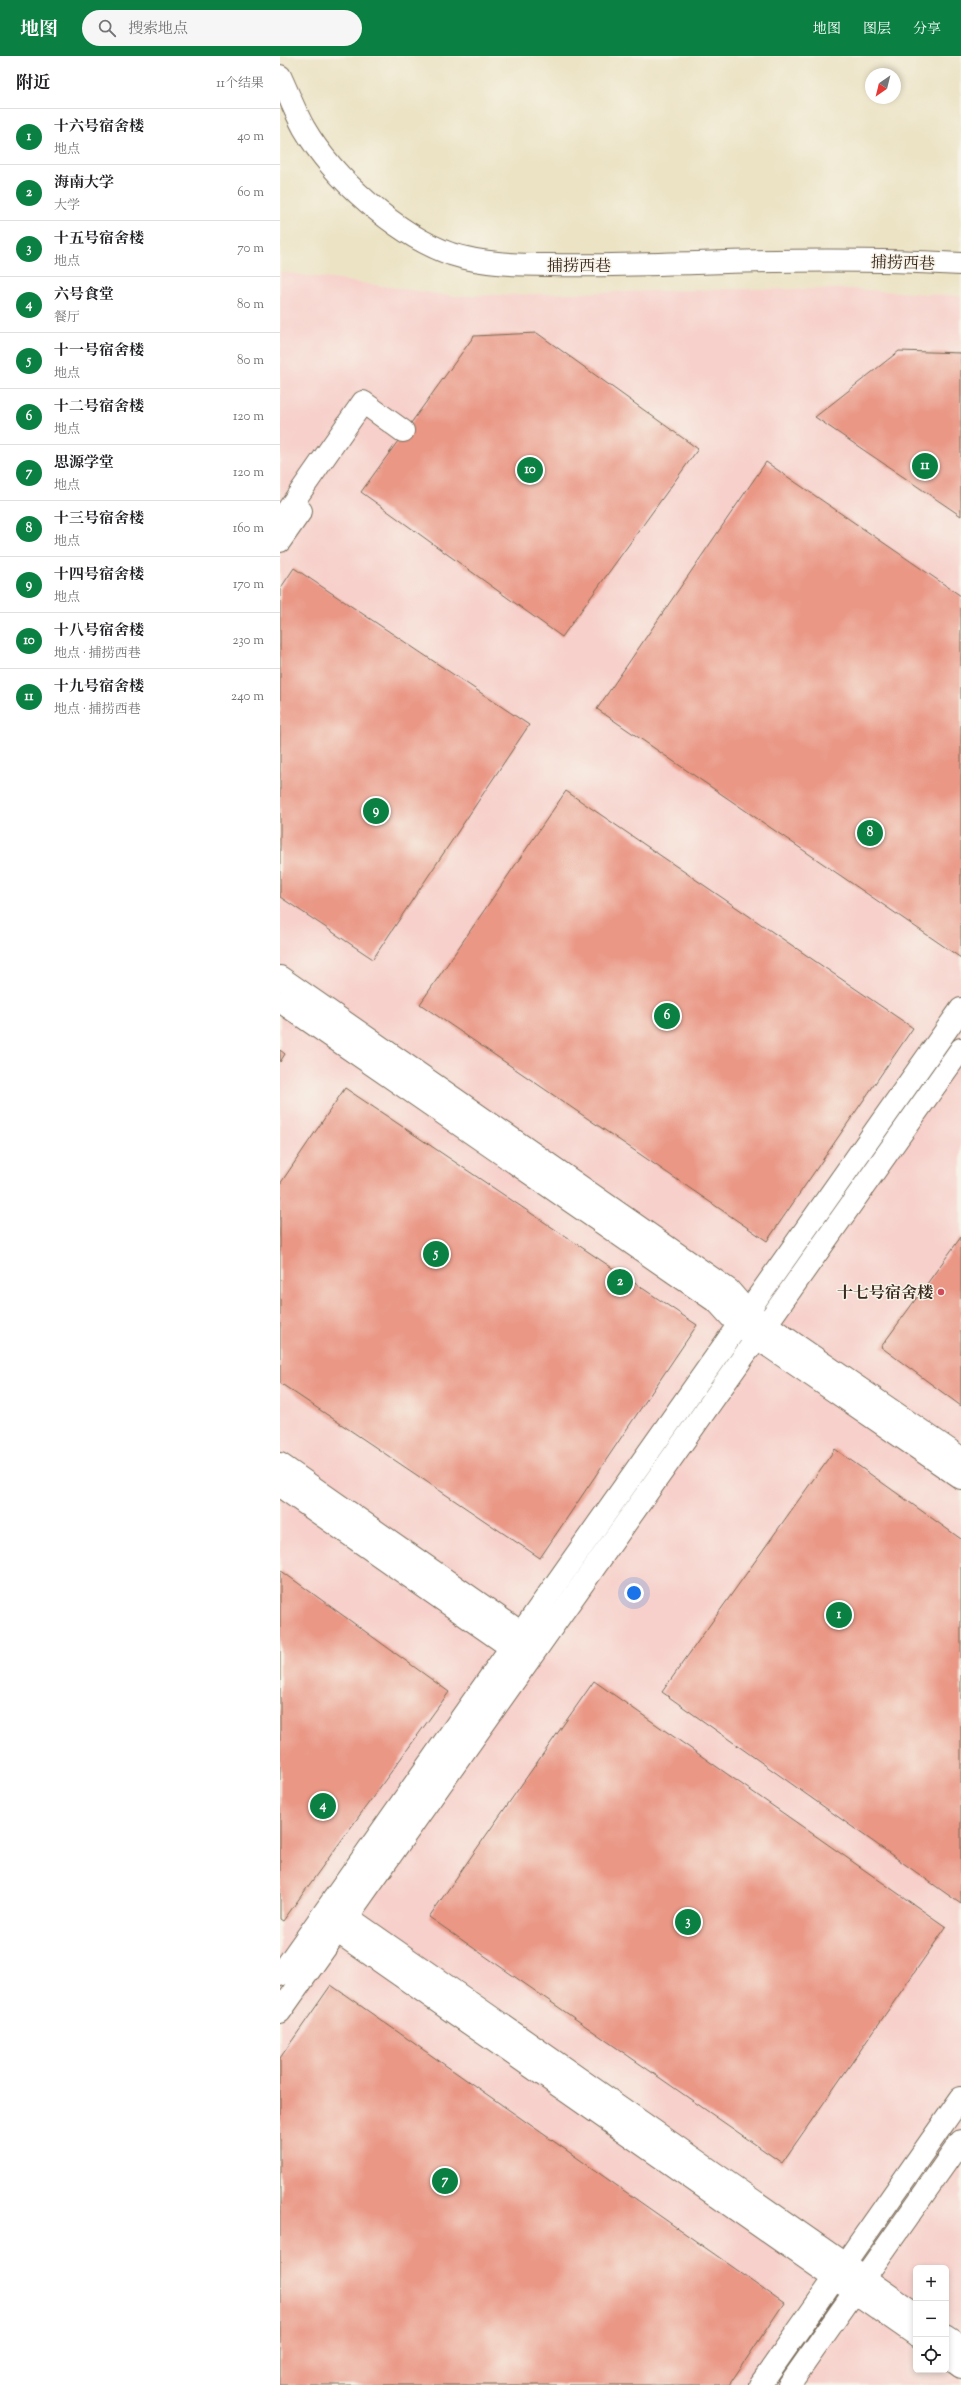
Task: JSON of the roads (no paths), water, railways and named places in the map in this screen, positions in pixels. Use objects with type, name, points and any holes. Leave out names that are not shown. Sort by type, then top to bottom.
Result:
[{"type":"street","name":"捕捞西巷","points":[[282,90],[304,128],[321,152],[354,189],[387,218],[419,238],[450,254],[487,262],[527,265],[598,266],[781,260],[961,264]]},
{"type":"street","points":[[368,406],[403,431]]},
{"type":"street","points":[[280,521],[368,406]]},
{"type":"street","points":[[280,541],[368,406]]},
{"type":"street","points":[[280,977],[729,1290],[743,1319]]},
{"type":"street","points":[[280,1001],[718,1303],[961,1458]]},
{"type":"street","points":[[280,2012],[289,1971],[333,1918],[525,1646],[743,1319],[954,1024]]},
{"type":"street","points":[[525,1646],[761,1331],[961,1048],[954,1024]]},
{"type":"street","points":[[761,1331],[961,1478]]},
{"type":"street","points":[[280,1464],[525,1646]]},
{"type":"street","points":[[280,1486],[525,1646]]},
{"type":"street","points":[[333,1918],[839,2271],[860,2285],[913,2312]]},
{"type":"street","points":[[760,2385],[961,2098]]},
{"type":"street","points":[[789,2385],[961,2141]]},
{"type":"street","points":[[860,2285],[913,2332]]},
{"type":"street","points":[[948,2337],[961,2346]]},
{"type":"street","points":[[949,2358],[961,2367]]},
{"type":"place","name":"十九号宿舍楼","points":[[925,466]]},
{"type":"place","name":"十八号宿舍楼","points":[[530,470]]},
{"type":"place","name":"十四号宿舍楼","points":[[376,811]]},
{"type":"place","name":"十三号宿舍楼","points":[[870,833]]},
{"type":"place","name":"十二号宿舍楼","points":[[667,1016]]},
{"type":"place","name":"十一号宿舍楼","points":[[436,1254]]},
{"type":"place","name":"海南大学","points":[[620,1282]]},
{"type":"place","name":"十七号宿舍楼","points":[[941,1292]]},
{"type":"place","name":"十六号宿舍楼","points":[[839,1615]]},
{"type":"place","name":"六号食堂","points":[[323,1806]]},
{"type":"place","name":"十五号宿舍楼","points":[[688,1922]]},
{"type":"place","name":"思源学堂","points":[[445,2181]]}]
